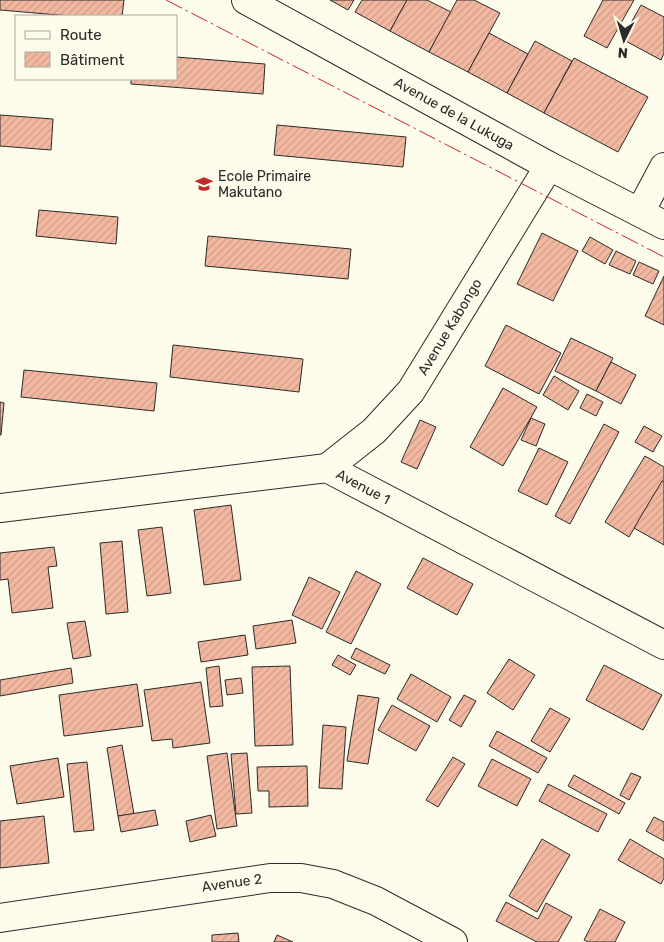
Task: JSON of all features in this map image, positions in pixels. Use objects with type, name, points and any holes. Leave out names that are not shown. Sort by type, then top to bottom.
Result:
[{"type":"street","name":"Avenue de la Lukuga","points":[[246,0],[549,166],[664,225]]},
{"type":"street","name":"Avenue Kabongo","points":[[327,468],[374,431],[411,391],[549,166]]},
{"type":"street","points":[[640,212],[664,167]]},
{"type":"street","name":"Avenue 1","points":[[0,508],[327,468],[664,645]]},
{"type":"street","name":"Avenue 2","points":[[0,918],[270,878],[301,878],[333,884],[376,901],[453,942]]},
{"type":"building","points":[[0,0],[124,0],[122,15],[58,15],[0,10]]},
{"type":"building","points":[[330,0],[354,0],[348,10]]},
{"type":"building","points":[[362,0],[407,0],[390,31],[355,12]]},
{"type":"building","points":[[407,0],[427,0],[451,12],[429,52],[390,31]]},
{"type":"building","points":[[457,0],[474,0],[500,13],[468,72],[429,52]]},
{"type":"building","points":[[603,0],[634,0],[607,48],[584,36]]},
{"type":"building","points":[[641,5],[664,17],[664,53],[661,60],[622,39]]},
{"type":"building","points":[[489,33],[528,54],[507,93],[468,72]]},
{"type":"building","points":[[535,41],[572,61],[544,113],[507,93]]},
{"type":"building","points":[[178,57],[265,64],[263,94],[131,84],[131,80],[178,80]]},
{"type":"building","points":[[574,58],[648,97],[618,152],[544,113]]},
{"type":"building","points":[[0,115],[53,119],[51,150],[0,146]]},
{"type":"building","points":[[277,125],[406,137],[403,167],[274,155]]},
{"type":"building","points":[[39,210],[118,217],[116,244],[36,236]]},
{"type":"building","points":[[542,233],[578,251],[553,301],[517,284]]},
{"type":"building","points":[[208,236],[351,249],[348,279],[205,266]]},
{"type":"building","points":[[590,237],[613,250],[605,264],[582,251]]},
{"type":"building","points":[[616,251],[636,261],[630,274],[609,265]]},
{"type":"building","points":[[639,262],[659,271],[653,284],[633,275]]},
{"type":"building","points":[[664,276],[664,325],[645,316]]},
{"type":"building","points":[[506,325],[561,353],[539,394],[485,366]]},
{"type":"building","points":[[571,338],[613,358],[596,391],[555,371]]},
{"type":"building","points":[[173,345],[303,359],[299,392],[170,377]]},
{"type":"building","points":[[611,362],[636,375],[621,404],[596,391]]},
{"type":"building","points":[[24,370],[157,383],[154,411],[21,397]]},
{"type":"building","points":[[554,376],[579,391],[568,410],[543,395]]},
{"type":"building","points":[[503,388],[537,407],[503,466],[470,447]]},
{"type":"building","points":[[587,394],[603,402],[596,416],[580,408]]},
{"type":"building","points":[[0,402],[4,403],[1,435],[0,435]]},
{"type":"building","points":[[531,418],[545,424],[536,446],[521,440]]},
{"type":"building","points":[[420,420],[436,427],[417,469],[401,462]]},
{"type":"building","points":[[604,424],[619,432],[570,524],[555,516]]},
{"type":"building","points":[[644,426],[662,436],[653,452],[635,442]]},
{"type":"building","points":[[539,448],[568,462],[547,505],[518,491]]},
{"type":"building","points":[[645,456],[664,467],[664,479],[629,537],[605,522]]},
{"type":"building","points":[[662,481],[664,482],[664,545],[634,528]]},
{"type":"building","points":[[231,505],[241,580],[204,585],[194,510]]},
{"type":"building","points":[[162,527],[171,593],[147,596],[138,530]]},
{"type":"building","points":[[122,541],[128,612],[106,614],[100,543]]},
{"type":"building","points":[[54,547],[57,566],[48,567],[53,608],[12,613],[8,579],[0,580],[0,553]]},
{"type":"building","points":[[423,558],[473,584],[457,615],[407,588]]},
{"type":"building","points":[[356,571],[381,584],[351,644],[326,632]]},
{"type":"building","points":[[309,577],[340,592],[322,629],[292,615]]},
{"type":"building","points":[[292,620],[296,643],[256,649],[253,626]]},
{"type":"building","points":[[85,621],[91,656],[73,659],[67,623]]},
{"type":"building","points":[[245,635],[248,655],[201,662],[198,642]]},
{"type":"building","points":[[356,648],[390,665],[385,674],[351,658]]},
{"type":"building","points":[[338,655],[356,665],[350,675],[332,665]]},
{"type":"building","points":[[509,659],[535,675],[513,710],[487,693]]},
{"type":"building","points":[[604,665],[662,695],[643,730],[586,700]]},
{"type":"building","points":[[219,666],[223,706],[210,707],[206,668]]},
{"type":"building","points":[[290,666],[293,745],[255,746],[252,667]]},
{"type":"building","points":[[71,668],[73,683],[0,696],[0,680]]},
{"type":"building","points":[[411,674],[451,697],[437,722],[397,699]]},
{"type":"building","points":[[241,678],[243,693],[227,695],[225,680]]},
{"type":"building","points":[[201,682],[210,743],[173,748],[172,739],[152,741],[144,690]]},
{"type":"building","points":[[137,684],[143,726],[64,736],[59,695]]},
{"type":"building","points":[[358,695],[379,698],[368,764],[347,761]]},
{"type":"building","points":[[464,695],[476,701],[461,727],[449,720]]},
{"type":"building","points":[[392,705],[430,726],[416,751],[378,730]]},
{"type":"building","points":[[550,708],[570,719],[550,752],[531,741]]},
{"type":"building","points":[[323,725],[346,727],[342,789],[319,788]]},
{"type":"building","points":[[497,731],[547,758],[538,773],[489,746]]},
{"type":"building","points":[[122,745],[134,814],[118,816],[107,748]]},
{"type":"building","points":[[227,753],[237,826],[217,829],[207,756]]},
{"type":"building","points":[[247,753],[252,813],[236,814],[231,754]]},
{"type":"building","points":[[453,757],[465,764],[438,807],[426,800]]},
{"type":"building","points":[[58,758],[64,797],[17,804],[10,766]]},
{"type":"building","points":[[492,759],[531,779],[517,806],[478,786]]},
{"type":"building","points":[[87,762],[94,830],[74,832],[67,764]]},
{"type":"building","points":[[307,766],[308,806],[269,807],[269,791],[258,791],[257,767]]},
{"type":"building","points":[[631,773],[641,777],[629,800],[620,795]]},
{"type":"building","points":[[574,775],[625,803],[619,814],[568,786]]},
{"type":"building","points":[[548,784],[607,814],[598,832],[539,801]]},
{"type":"building","points":[[155,810],[158,825],[121,832],[118,816]]},
{"type":"building","points":[[211,815],[216,836],[190,842],[186,821]]},
{"type":"building","points":[[44,816],[49,863],[0,868],[0,821]]},
{"type":"building","points":[[654,817],[664,822],[664,841],[646,831]]},
{"type":"building","points":[[542,839],[570,855],[537,912],[509,896]]},
{"type":"building","points":[[630,839],[664,859],[664,878],[661,884],[618,860]]},
{"type":"building","points":[[506,902],[538,919],[546,903],[572,917],[558,942],[537,942],[496,921]]},
{"type":"building","points":[[600,909],[625,922],[615,942],[588,942],[584,940]]},
{"type":"building","points":[[238,933],[239,942],[212,942],[212,935]]},
{"type":"building","points":[[277,935],[293,942],[274,942]]},
{"type":"power","points":[[166,0],[664,257]]},
{"type":"place","name":"Ecole Primaire Makutano","points":[[204,184]]}]
